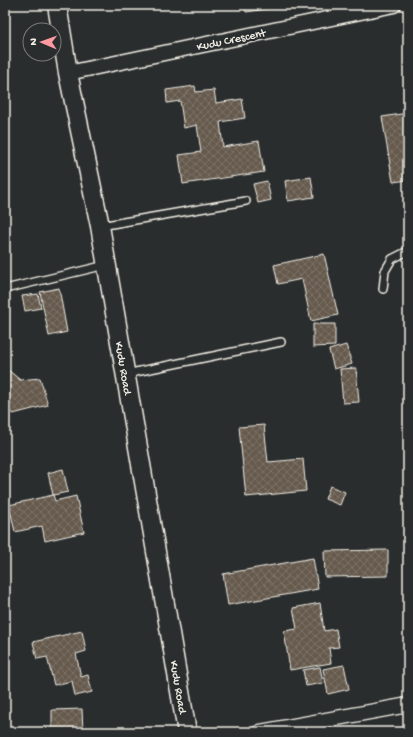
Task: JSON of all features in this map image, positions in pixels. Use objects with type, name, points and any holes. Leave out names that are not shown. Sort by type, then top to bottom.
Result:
[{"type":"street","name":"Kudu Road","points":[[57,5],[68,73],[100,226],[187,732]]},
{"type":"street","name":"Kudu Crescent","points":[[68,73],[394,5]]},
{"type":"street","points":[[260,732],[408,705]]},
{"type":"lane","points":[[100,226],[246,201]]},
{"type":"lane","points":[[383,289],[385,270],[392,259],[408,251]]},
{"type":"lane","points":[[5,289],[106,265]]},
{"type":"lane","points":[[125,374],[280,342]]},
{"type":"building","points":[[245,5],[295,5],[246,12]]},
{"type":"building","points":[[195,86],[196,92],[214,90],[216,103],[242,99],[245,118],[220,122],[223,147],[259,141],[264,172],[183,184],[179,155],[201,152],[197,125],[184,128],[180,101],[167,103],[166,90]]},
{"type":"building","points":[[408,113],[408,180],[393,182],[382,117]]},
{"type":"building","points":[[311,177],[314,197],[288,201],[285,181]]},
{"type":"building","points":[[267,181],[271,200],[258,203],[253,184]]},
{"type":"building","points":[[324,254],[338,315],[311,321],[302,279],[278,284],[274,265]]},
{"type":"building","points":[[59,288],[67,332],[49,336],[40,292]]},
{"type":"building","points":[[38,294],[41,308],[25,311],[22,296]]},
{"type":"building","points":[[313,324],[335,324],[335,346],[313,347]]},
{"type":"building","points":[[346,345],[352,364],[334,369],[329,350]]},
{"type":"building","points":[[356,368],[359,402],[343,403],[340,369]]},
{"type":"building","points":[[7,369],[20,380],[40,378],[48,405],[13,414],[5,408],[5,370]]},
{"type":"building","points":[[264,425],[268,462],[303,459],[306,491],[246,497],[239,427]]},
{"type":"building","points":[[63,469],[68,492],[53,495],[48,473]]},
{"type":"building","points":[[330,486],[345,492],[340,505],[325,499]]},
{"type":"building","points":[[53,495],[55,501],[76,496],[84,532],[45,541],[42,526],[15,532],[9,505]]},
{"type":"building","points":[[388,550],[388,576],[325,577],[324,551]]},
{"type":"building","points":[[313,558],[318,589],[228,605],[223,574]]},
{"type":"building","points":[[408,571],[408,587],[405,572]]},
{"type":"building","points":[[320,603],[324,631],[336,629],[339,647],[329,648],[331,663],[290,670],[284,631],[297,629],[293,608]]},
{"type":"building","points":[[82,631],[86,651],[76,654],[81,677],[88,675],[92,692],[75,696],[72,681],[54,685],[47,657],[37,659],[33,642]]},
{"type":"building","points":[[344,665],[349,689],[328,694],[323,669]]},
{"type":"building","points":[[320,667],[323,683],[306,686],[303,670]]},
{"type":"building","points":[[82,709],[83,732],[52,732],[52,710]]}]
